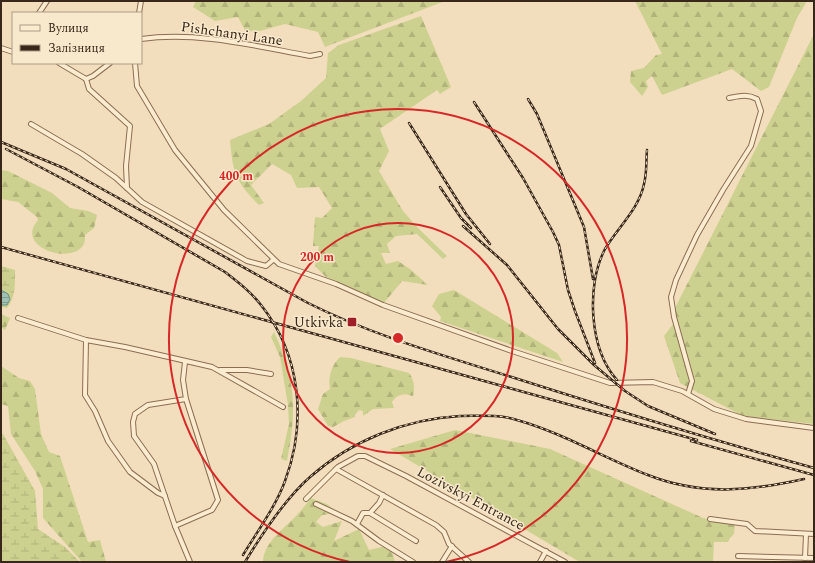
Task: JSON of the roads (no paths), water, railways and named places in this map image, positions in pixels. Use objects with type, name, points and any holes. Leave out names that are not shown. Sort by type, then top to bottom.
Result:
[{"type":"street","points":[[40,12],[47,1]]},
{"type":"street","points":[[139,12],[141,1]]},
{"type":"street","name":"Pishchanyi Lane","points":[[142,39],[158,37],[190,37],[310,56],[320,54]]},
{"type":"street","points":[[1,48],[12,52]]},
{"type":"street","points":[[61,64],[86,79],[89,89],[130,126],[126,166],[127,188]]},
{"type":"street","points":[[86,79],[93,76],[109,64]]},
{"type":"street","points":[[135,64],[137,86],[168,140],[224,210],[279,264],[336,284],[383,305],[610,383],[653,382],[688,394],[714,408],[746,419],[814,428]]},
{"type":"street","points":[[688,394],[692,381],[674,317],[671,297],[676,280],[697,235],[723,190],[749,151],[761,111],[757,99],[751,96],[744,95],[729,98]]},
{"type":"street","points":[[31,124],[82,154],[127,188],[142,202],[248,261],[266,266],[274,260]]},
{"type":"street","points":[[18,318],[86,340],[125,347],[219,370],[247,370],[271,374]]},
{"type":"street","points":[[86,340],[85,395],[95,411],[108,441],[130,472],[158,494],[165,496]]},
{"type":"street","points":[[175,526],[212,510],[218,500],[186,399],[183,380],[185,362]]},
{"type":"street","points":[[219,370],[283,407]]},
{"type":"street","points":[[186,399],[148,405],[135,414],[133,422],[134,436],[154,464],[175,526],[190,562]]},
{"type":"street","name":"Lozivskyi Entrance","points":[[336,469],[358,456],[365,456],[406,476],[564,562]]},
{"type":"street","points":[[306,499],[336,469],[440,528],[452,546],[469,562]]},
{"type":"street","points":[[370,513],[383,496]]},
{"type":"street","points":[[316,504],[357,524],[379,541],[413,562]]},
{"type":"street","points":[[357,524],[363,513],[370,513],[416,542]]},
{"type":"street","points":[[710,520],[747,524],[755,531],[814,534]]},
{"type":"street","points":[[805,558],[806,534]]},
{"type":"street","points":[[442,562],[452,546]]},
{"type":"street","points":[[540,562],[546,551]]},
{"type":"street","points":[[738,556],[814,558]]},
{"type":"water","points":[[1,290],[8,294],[10,299],[7,305],[1,305]]},
{"type":"railway","points":[[528,99],[537,114],[584,227],[593,279]]},
{"type":"railway","points":[[474,102],[523,178],[553,232],[559,245],[568,290],[595,363]]},
{"type":"railway","points":[[409,123],[466,214],[490,244]]},
{"type":"railway","points":[[1,142],[66,169],[308,303],[360,326],[440,354],[594,403],[814,468]]},
{"type":"railway","points":[[6,149],[78,187],[225,272],[253,296],[274,324],[285,345],[292,367],[298,413],[296,436],[292,459],[281,490],[243,555]]},
{"type":"railway","points":[[617,380],[608,367],[601,352],[596,334],[593,316],[595,280],[605,249],[638,202],[646,176],[647,150]]},
{"type":"railway","points":[[440,187],[461,218],[471,228]]},
{"type":"railway","points":[[463,226],[507,265],[558,329],[594,365],[625,391],[648,406],[715,434]]},
{"type":"railway","points":[[1,247],[697,440]]},
{"type":"railway","points":[[245,562],[267,528],[292,495],[326,464],[344,452],[380,434],[400,427],[440,418],[460,416],[496,416],[510,418],[551,432],[648,475],[668,482],[687,486],[706,489],[745,489],[804,479]]},
{"type":"railway","points":[[691,441],[814,475]]},
{"type":"place","name":"Utkivka","points":[[352,322]]}]
